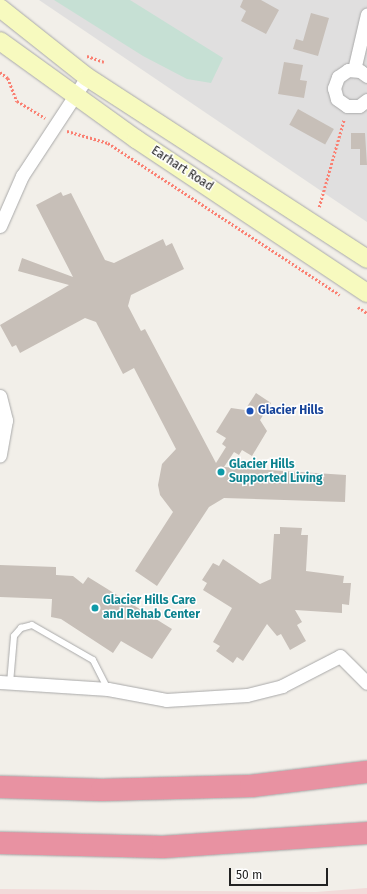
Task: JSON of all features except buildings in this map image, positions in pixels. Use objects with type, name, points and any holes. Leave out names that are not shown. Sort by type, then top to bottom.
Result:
[{"type":"highway","points":[[0,787],[102,790],[252,786],[367,772]]},
{"type":"highway","points":[[0,843],[163,847],[367,833]]},
{"type":"street","points":[[0,8],[87,77],[367,260],[354,294]]},
{"type":"street","points":[[354,70],[367,14]]},
{"type":"street","name":"Earhart Road","points":[[0,41],[76,94],[136,140],[354,294]]},
{"type":"street","points":[[367,76],[354,70],[338,77],[335,93],[347,106],[359,106],[367,100]]},
{"type":"street","points":[[0,226],[9,198],[87,77]]},
{"type":"street","points":[[0,396],[6,420],[0,455]]},
{"type":"street","points":[[5,682],[108,688],[166,700],[247,695],[282,686],[340,656],[367,683]]},
{"type":"lane","points":[[5,682],[14,636],[21,628],[32,625],[93,660],[108,688]]},
{"type":"path","points":[[0,72],[8,78],[17,101],[55,125],[75,135],[108,143],[354,294],[367,313]]},
{"type":"path","points":[[320,207],[344,119]]},
{"type":"shaded area","points":[[39,0],[367,0],[367,222]]},
{"type":"shaded area","points":[[367,888],[367,894],[0,894],[0,889],[316,892]]},
{"type":"green space","points":[[54,0],[130,0],[223,58],[211,83],[187,79],[143,56]]},
{"type":"place","name":"Glacier Hills","points":[[250,411]]},
{"type":"place","name":"Glacier Hills Supported Living","points":[[221,472]]},
{"type":"place","name":"Glacier Hills Care and Rehab Center","points":[[95,608]]}]
